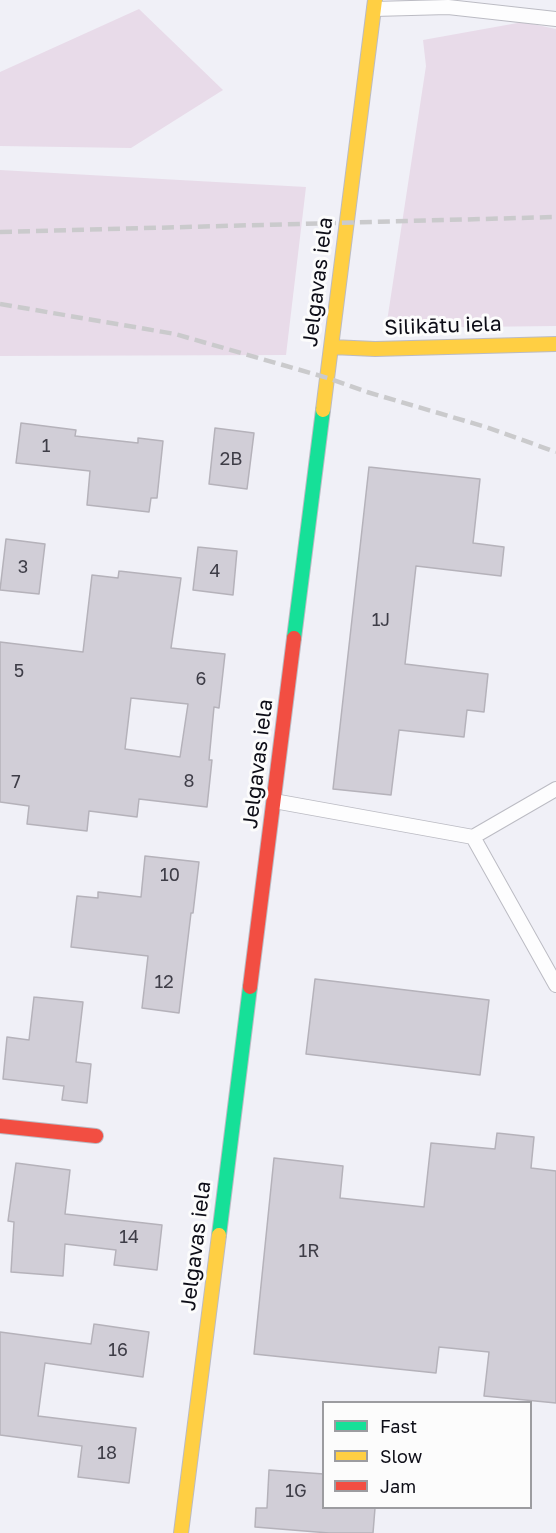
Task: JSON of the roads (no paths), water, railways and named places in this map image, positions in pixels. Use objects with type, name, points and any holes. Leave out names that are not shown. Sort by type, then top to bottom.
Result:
[{"type":"street","name":"Jelgavas iela","points":[[181,1533],[375,5]]},
{"type":"street","name":"Silikātu iela","points":[[332,346],[375,349],[556,344]]},
{"type":"street","points":[[0,1126],[96,1136]]},
{"type":"lane","points":[[375,5],[448,7],[556,20]]},
{"type":"lane","points":[[274,801],[473,837],[556,789]]},
{"type":"lane","points":[[473,837],[556,986]]},
{"type":"railway","points":[[0,232],[556,217]]},
{"type":"railway","points":[[0,304],[175,334],[328,378],[367,392],[486,427],[556,452]]}]
